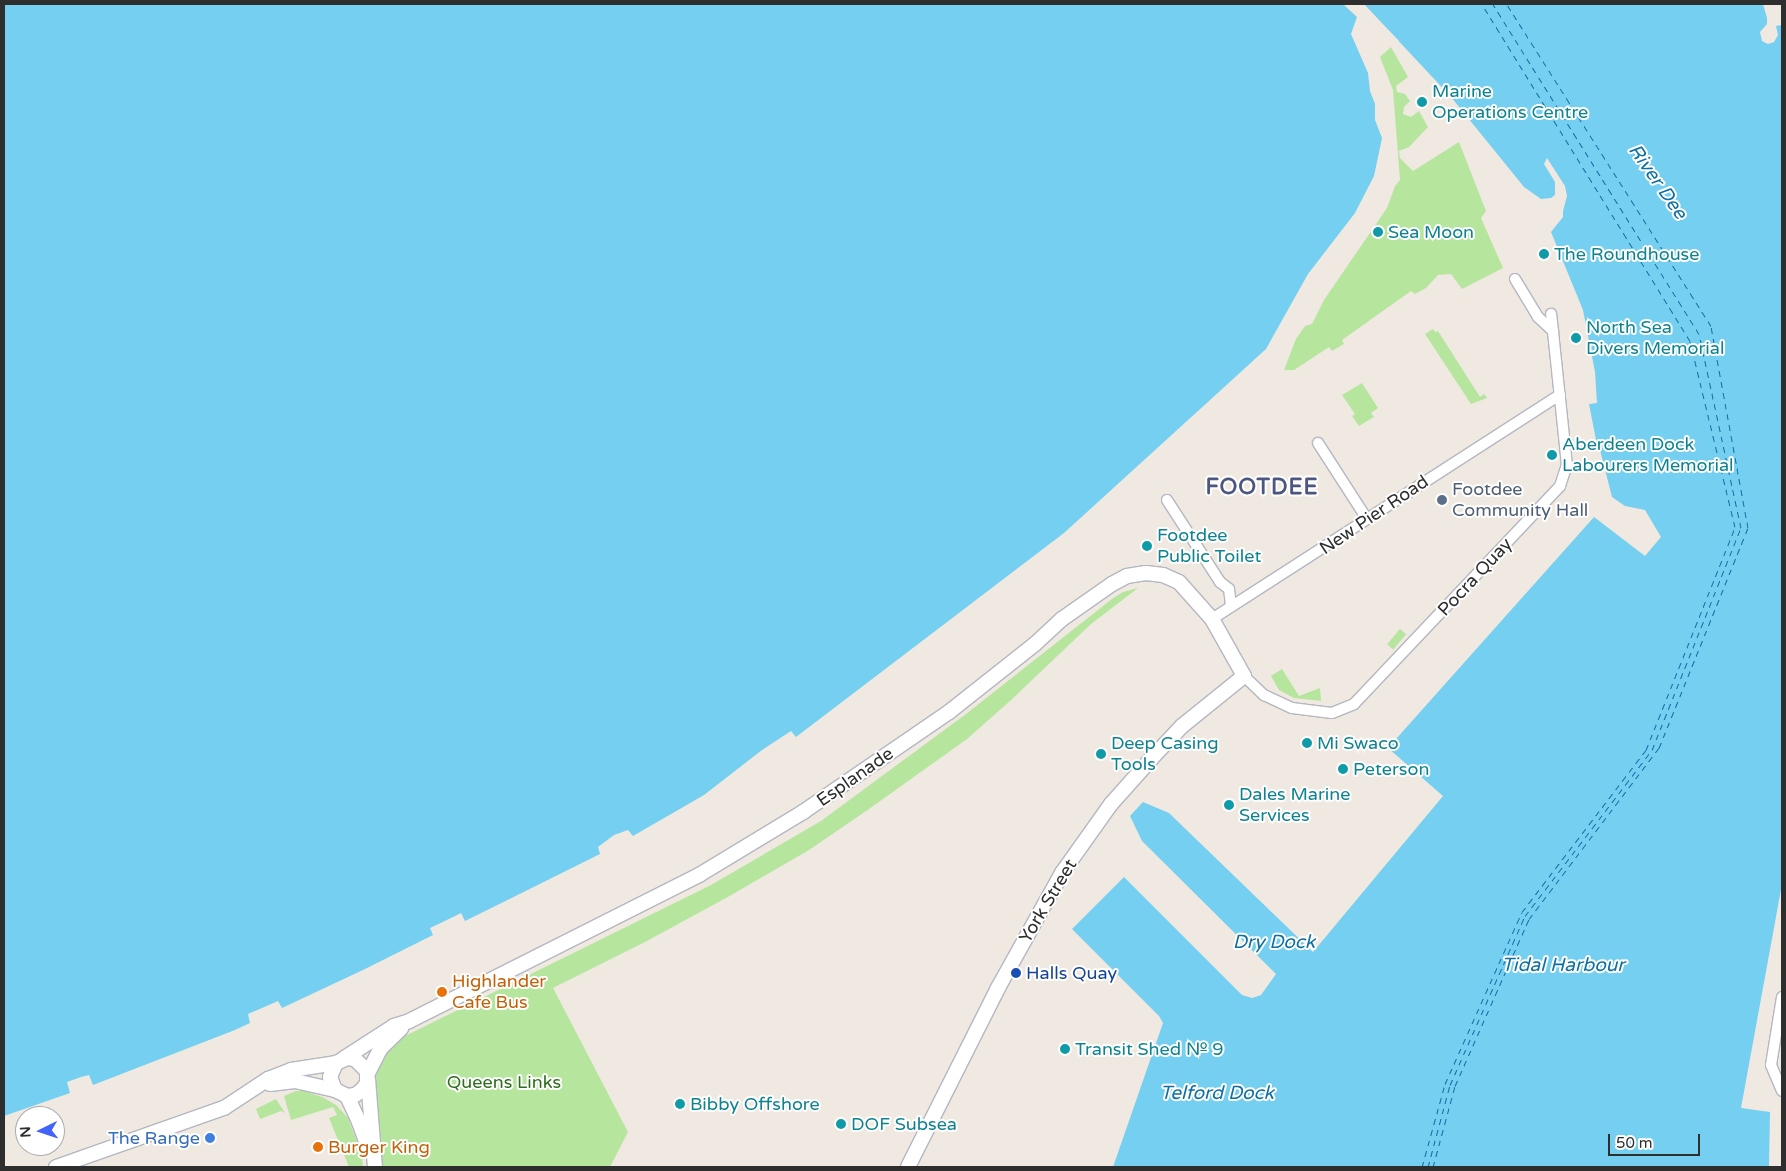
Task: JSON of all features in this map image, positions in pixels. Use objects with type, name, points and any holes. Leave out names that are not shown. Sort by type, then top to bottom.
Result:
[{"type":"street","points":[[1515,279],[1538,317],[1553,331]]},
{"type":"street","name":"Pocra Quay","points":[[1244,676],[1264,694],[1284,706],[1301,711],[1340,712],[1361,699],[1560,486],[1566,473],[1567,464],[1551,314]]},
{"type":"street","name":"New Pier Road","points":[[1212,619],[1560,395]]},
{"type":"street","points":[[1318,443],[1368,519]]},
{"type":"street","points":[[1167,500],[1220,582],[1229,590],[1231,606]]},
{"type":"street","name":"Esplanade","points":[[56,1167],[224,1108],[268,1079],[291,1070],[340,1061],[394,1026],[409,1021],[699,875],[803,812],[949,712],[1035,644],[1062,619],[1127,576],[1146,573],[1163,575],[1179,582],[1212,619],[1244,676]]},
{"type":"street","name":"York Street","points":[[908,1167],[998,988],[1062,874],[1111,804],[1152,758],[1182,726],[1244,676]]},
{"type":"street","points":[[1782,997],[1771,1065],[1782,1091]]},
{"type":"street","name":"Esplanade","points":[[367,1077],[381,1048],[409,1021]]},
{"type":"street","points":[[340,1061],[359,1061],[365,1067],[374,1167],[366,1138],[330,1077],[340,1061]]},
{"type":"street","points":[[341,1093],[359,1093],[365,1087],[367,1077]]},
{"type":"street","name":"Esplanade","points":[[257,1087],[295,1081],[341,1093]]},
{"type":"green space","points":[[1391,47],[1408,77],[1396,86],[1397,92],[1405,94],[1410,101],[1404,107],[1403,114],[1411,117],[1419,111],[1428,127],[1409,147],[1399,151],[1400,158],[1413,171],[1459,142],[1486,211],[1481,218],[1503,268],[1462,289],[1451,274],[1438,275],[1426,288],[1415,294],[1411,291],[1342,340],[1344,344],[1332,351],[1329,347],[1294,370],[1284,370],[1296,339],[1305,326],[1312,324],[1324,300],[1387,208],[1395,186],[1400,180],[1393,90],[1380,57]]},
{"type":"green space","points":[[1433,329],[1435,332],[1438,331],[1480,397],[1484,394],[1487,398],[1471,404],[1425,334]]},
{"type":"green space","points":[[1362,383],[1378,408],[1371,413],[1374,417],[1359,426],[1352,416],[1355,414],[1342,395]]},
{"type":"green space","name":"Queens Links","points":[[1138,588],[1091,624],[967,739],[869,809],[809,850],[726,898],[645,942],[553,988],[628,1132],[610,1167],[381,1167],[375,1079],[380,1061],[397,1040],[711,885],[821,821],[966,714],[1112,599],[1123,592]]},
{"type":"green space","points":[[1400,629],[1406,634],[1393,649],[1387,644]]},
{"type":"green space","points":[[1282,669],[1299,696],[1320,688],[1321,701],[1294,698],[1279,690],[1271,676]]},
{"type":"green space","points":[[296,1091],[304,1091],[322,1097],[336,1105],[348,1118],[362,1155],[363,1167],[349,1167],[329,1118],[337,1115],[333,1107],[291,1120],[284,1096]]},
{"type":"green space","points":[[276,1099],[285,1113],[281,1111],[260,1119],[256,1109]]},
{"type":"water","points":[[4,4],[1343,4],[1357,17],[1351,34],[1368,73],[1370,91],[1375,104],[1375,120],[1382,138],[1374,176],[1355,213],[1308,274],[1266,349],[1064,533],[796,737],[791,731],[762,750],[704,795],[633,836],[628,830],[614,835],[598,847],[600,854],[465,921],[461,913],[430,928],[433,935],[282,1008],[278,1001],[248,1014],[250,1023],[235,1030],[93,1085],[89,1075],[67,1082],[70,1093],[33,1106],[15,1106],[15,1112],[4,1116]]},
{"type":"water","points":[[1364,4],[1763,4],[1767,24],[1760,32],[1762,41],[1768,44],[1774,42],[1778,35],[1776,26],[1782,25],[1782,884],[1741,1108],[1770,1112],[1769,1167],[1113,1167],[1163,1023],[1159,1016],[1072,929],[1124,877],[1242,995],[1252,998],[1261,995],[1276,974],[1142,841],[1130,816],[1143,802],[1169,813],[1313,952],[1443,796],[1388,748],[1594,517],[1645,556],[1661,537],[1645,510],[1625,506],[1612,497],[1600,450],[1598,450],[1589,404],[1597,403],[1595,372],[1583,310],[1551,232],[1563,217],[1567,196],[1565,186],[1547,158],[1544,164],[1555,182],[1555,195],[1551,198],[1541,199],[1524,187],[1451,97]]},
{"type":"pier","points":[[1361,4],[1399,41],[1397,43]]},
{"type":"ferry route","points":[[1422,1167],[1445,1084],[1522,912],[1646,750],[1735,527],[1690,341],[1482,4]]},
{"type":"ferry route","points":[[1428,1167],[1450,1085],[1525,916],[1652,750],[1741,528],[1699,334],[1493,4]]},
{"type":"ferry route","points":[[1433,1167],[1455,1086],[1529,919],[1659,748],[1748,528],[1711,326],[1507,4]]},
{"type":"place","name":"Marine Operations Centre","points":[[1422,102]]},
{"type":"place","name":"Sea Moon","points":[[1378,232]]},
{"type":"place","name":"The Roundhouse","points":[[1544,254]]},
{"type":"place","name":"North Sea Divers Memorial","points":[[1576,338]]},
{"type":"place","name":"Aberdeen Dock Labourers Memorial","points":[[1552,455]]},
{"type":"place","name":"Footdee Community Hall","points":[[1442,500]]},
{"type":"place","name":"Footdee Public Toilet","points":[[1147,546]]},
{"type":"place","name":"Mi Swaco","points":[[1307,743]]},
{"type":"place","name":"Deep Casing Tools","points":[[1101,754]]},
{"type":"place","name":"Peterson","points":[[1343,769]]},
{"type":"place","name":"Dales Marine Services","points":[[1229,805]]},
{"type":"place","name":"Halls Quay","points":[[1016,973]]},
{"type":"place","name":"Highlander Cafe Bus","points":[[442,992]]},
{"type":"place","name":"Transit Shed № 9","points":[[1065,1049]]},
{"type":"place","name":"Bibby Offshore","points":[[680,1104]]},
{"type":"place","name":"DOF Subsea","points":[[841,1124]]},
{"type":"place","name":"The Range","points":[[210,1138]]},
{"type":"place","name":"Burger King","points":[[318,1147]]},
{"type":"district","name":"FOOTDEE","points":[[1262,488]]},
{"type":"water label","name":"River Dee","points":[[1657,182]]},
{"type":"water label","name":"Dry Dock","points":[[1274,943]]},
{"type":"water label","name":"Tidal Harbour","points":[[1563,966]]},
{"type":"water label","name":"Telford Dock","points":[[1217,1094]]}]
